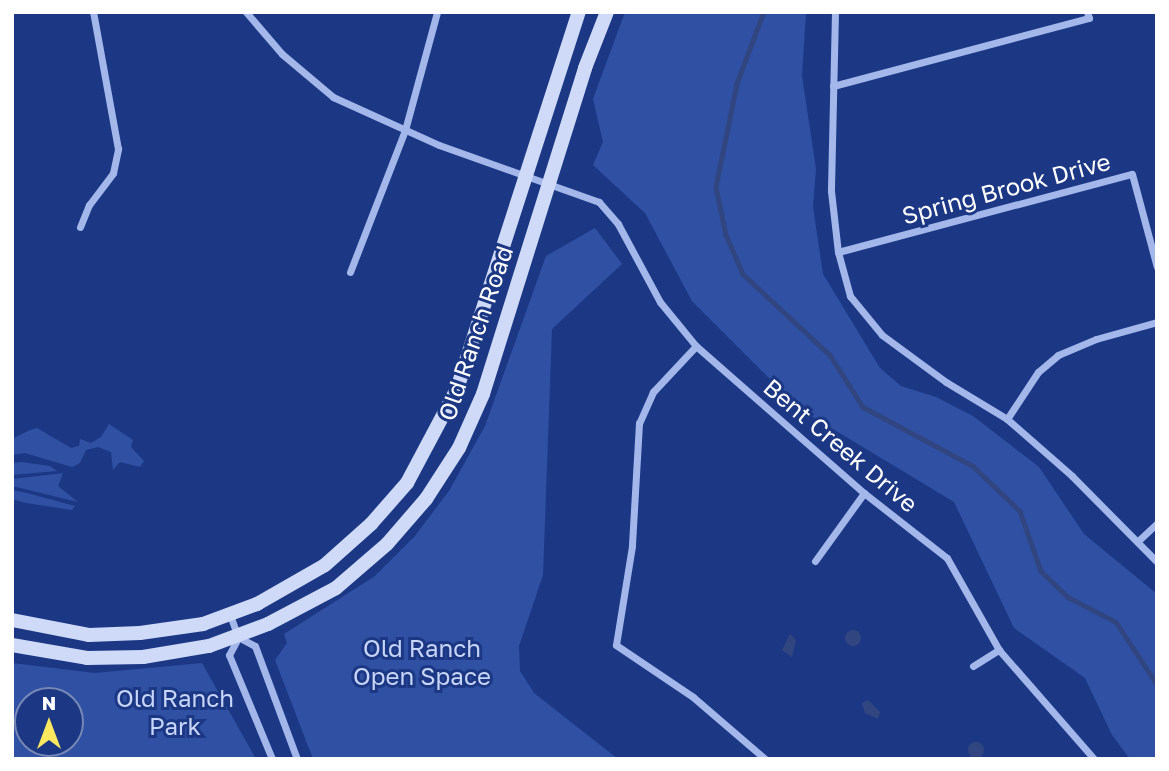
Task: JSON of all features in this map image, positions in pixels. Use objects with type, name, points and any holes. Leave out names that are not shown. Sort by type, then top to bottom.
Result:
[{"type":"street","points":[[80,227],[89,205],[113,173],[118,149],[93,12]]},
{"type":"street","name":"Bent Creek Drive","points":[[246,12],[282,54],[333,97],[405,130],[548,181],[598,202],[618,224],[660,302],[696,346],[864,493],[947,558],[999,650],[1094,759]]},
{"type":"street","points":[[350,272],[405,130],[437,12]]},
{"type":"street","name":"Old Ranch Road","points":[[12,620],[89,635],[140,633],[202,624],[257,604],[325,565],[371,524],[407,483],[457,389],[579,12]]},
{"type":"street","name":"Old Ranch Road","points":[[12,646],[87,658],[143,657],[238,637],[336,588],[387,544],[426,499],[459,448],[483,394],[548,181],[607,12]]},
{"type":"street","points":[[835,12],[831,191],[838,252],[850,296],[882,335],[946,382],[1007,419],[1139,541],[1157,562]]},
{"type":"street","points":[[833,86],[1088,18],[1087,12]]},
{"type":"street","name":"Spring Brook Drive","points":[[838,252],[1132,174],[1157,267]]},
{"type":"street","points":[[1007,419],[1038,372],[1058,355],[1157,323]]},
{"type":"street","points":[[696,346],[653,392],[639,423],[632,546],[616,645],[694,697],[765,759]]},
{"type":"street","points":[[815,561],[864,493]]},
{"type":"street","points":[[1139,541],[1157,523]]},
{"type":"street","points":[[230,614],[238,637],[255,646],[297,759]]},
{"type":"street","points":[[238,637],[229,654],[272,759]]},
{"type":"street","points":[[973,666],[999,650]]},
{"type":"green space","points":[[625,12],[806,12],[802,76],[816,169],[813,207],[823,274],[880,368],[901,386],[936,397],[973,416],[1039,467],[1084,534],[1157,594],[1157,759],[1130,759],[1112,735],[1085,678],[1014,628],[954,502],[808,414],[785,394],[692,301],[645,213],[593,165],[603,142],[593,99]]},
{"type":"green space","name":"Old Ranch Open Space","points":[[595,228],[622,264],[552,329],[543,575],[519,646],[520,671],[534,693],[618,759],[313,759],[275,660],[287,643],[284,634],[375,576],[414,537],[449,491],[485,426],[546,256]]},
{"type":"green space","points":[[109,424],[133,440],[131,447],[144,461],[140,467],[120,462],[113,470],[111,452],[98,447],[86,450],[80,463],[72,467],[25,453],[12,455],[12,439],[30,430],[37,428],[71,448],[79,446],[80,439],[91,443],[101,437]]},
{"type":"green space","points":[[12,463],[50,466],[57,471],[12,475]]},
{"type":"green space","points":[[63,473],[58,486],[78,502],[12,486],[12,479]]},
{"type":"green space","points":[[12,490],[75,506],[72,510],[26,503],[12,499]]},
{"type":"green space","name":"Old Ranch Park","points":[[12,663],[95,673],[202,663],[256,759],[12,759]]},
{"type":"shaded area","points":[[850,630],[856,630],[861,638],[859,644],[850,646],[845,641],[845,635]]},
{"type":"shaded area","points":[[790,634],[796,640],[792,657],[782,650]]},
{"type":"shaded area","points":[[868,700],[880,712],[878,719],[865,713],[862,703]]},
{"type":"shaded area","points":[[976,742],[982,744],[982,756],[976,758],[970,756],[968,750],[970,744]]},
{"type":"waterway","points":[[764,12],[737,84],[716,187],[726,235],[743,274],[830,355],[863,407],[973,466],[1020,511],[1041,571],[1068,597],[1116,622],[1157,684]]}]
